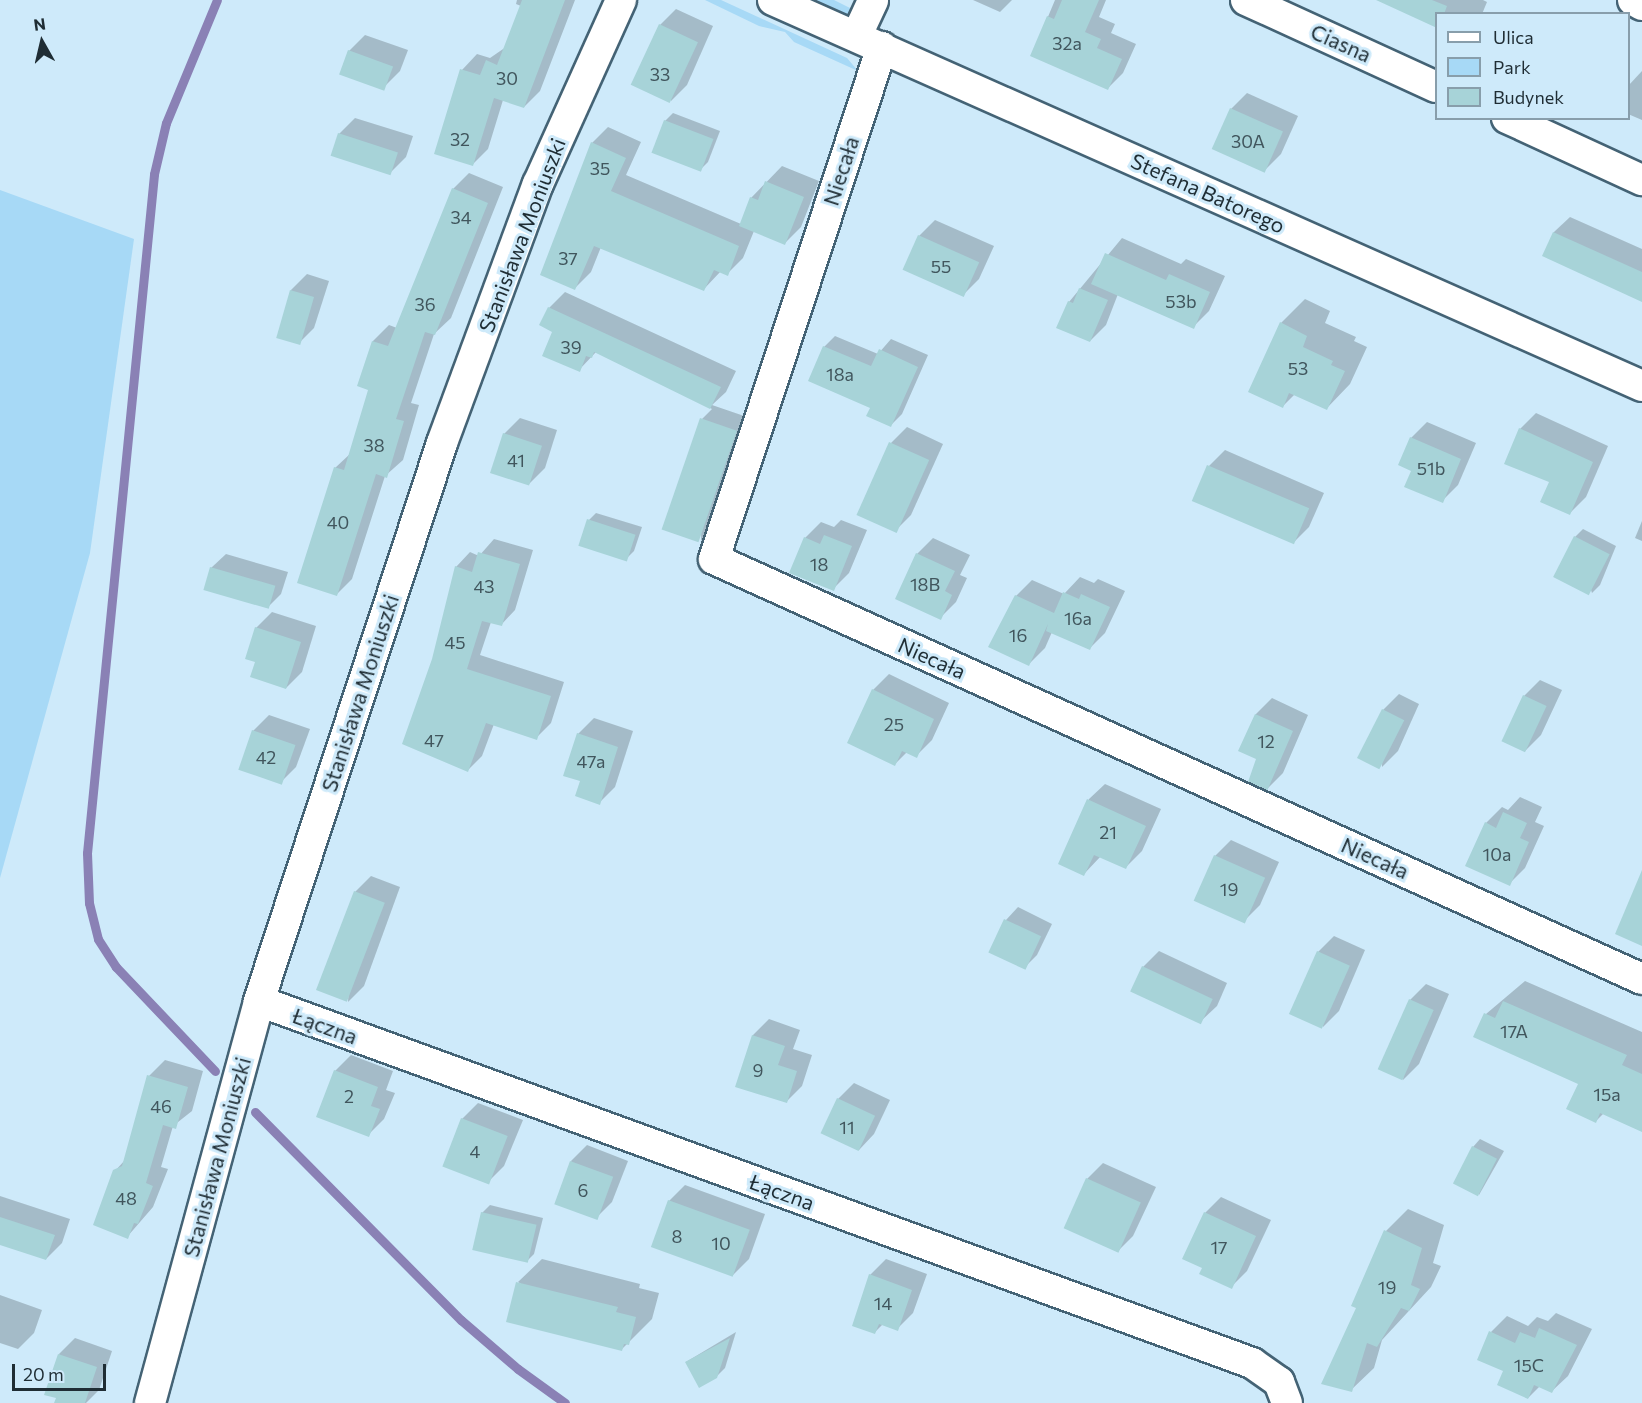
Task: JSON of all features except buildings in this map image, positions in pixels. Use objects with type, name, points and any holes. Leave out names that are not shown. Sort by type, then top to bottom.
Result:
[{"type":"street","name":"Stanisława Moniuszki","points":[[150,1403],[259,1001],[447,432],[538,184],[621,0]]},
{"type":"street","name":"Stefana Batorego","points":[[773,0],[870,41],[1642,386]]},
{"type":"street","points":[[870,41],[873,0]]},
{"type":"street","name":"Ciasna","points":[[1246,0],[1435,86]]},
{"type":"street","points":[[1633,0],[1642,5]]},
{"type":"street","name":"Niecała","points":[[870,41],[714,559],[1642,979]]},
{"type":"street","points":[[1511,120],[1642,180]]},
{"type":"street","name":"Łączna","points":[[259,1001],[1251,1363],[1279,1382],[1287,1403]]},
{"type":"green space","points":[[705,0],[721,0],[847,58],[858,71],[794,42],[785,32],[759,26]]},
{"type":"green space","points":[[805,0],[834,0],[854,10],[844,16]]},
{"type":"green space","points":[[0,190],[134,239],[90,553],[0,878]]},
{"type":"waterway","points":[[215,1071],[116,967],[98,939],[89,903],[87,853],[154,174],[166,123],[217,0]]},
{"type":"waterway","points":[[255,1112],[461,1320],[518,1369],[565,1403]]}]
